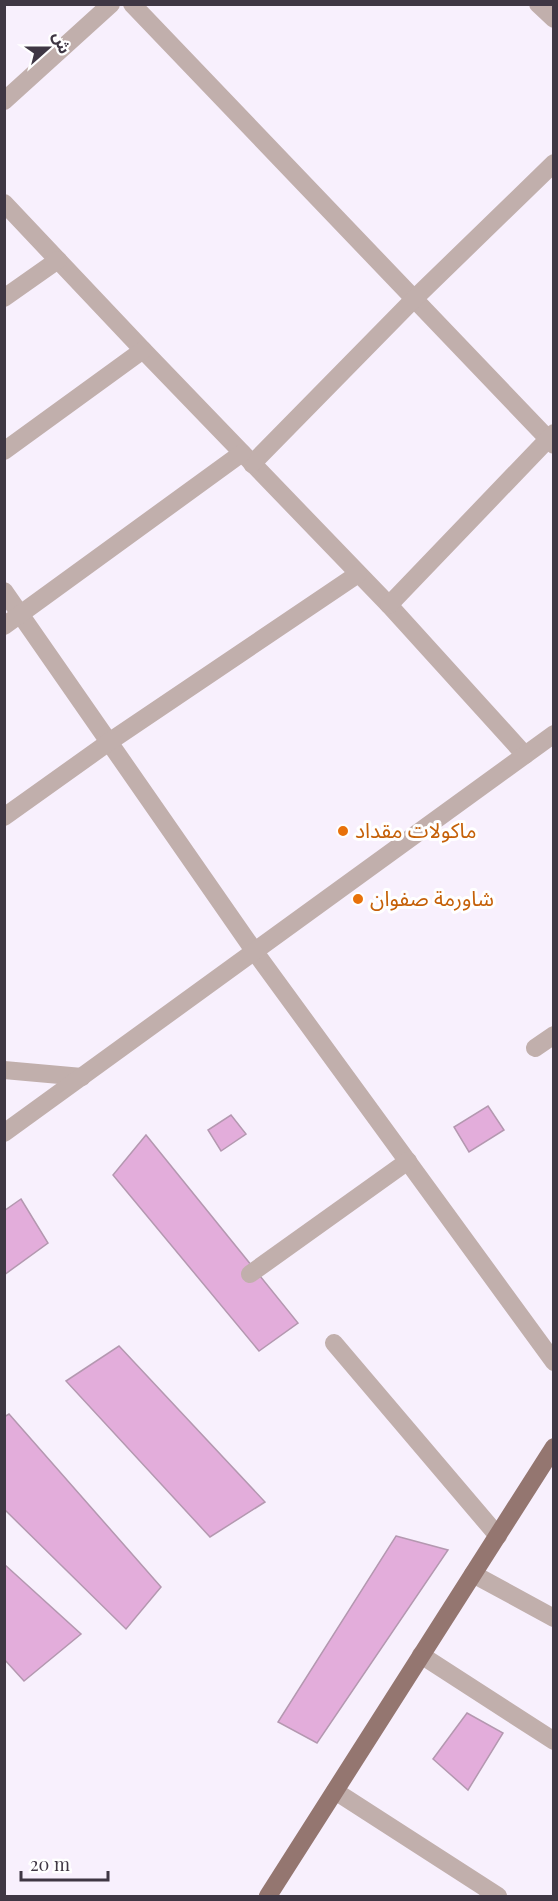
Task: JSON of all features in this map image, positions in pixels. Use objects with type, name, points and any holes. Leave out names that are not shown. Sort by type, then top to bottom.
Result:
[{"type":"main road","points":[[269,1896],[554,1447]]},
{"type":"street","points":[[4,101],[111,4]]},
{"type":"street","points":[[132,4],[551,439],[389,605]]},
{"type":"street","points":[[538,4],[554,20]]},
{"type":"street","points":[[4,626],[247,459],[554,163]]},
{"type":"street","points":[[4,202],[247,459],[389,605],[525,755]]},
{"type":"street","points":[[4,298],[58,260]]},
{"type":"street","points":[[4,451],[143,350]]},
{"type":"street","points":[[4,817],[109,742],[358,574]]},
{"type":"street","points":[[4,591],[255,952],[554,1362]]},
{"type":"street","points":[[4,1133],[554,735]]},
{"type":"street","points":[[535,1048],[554,1035]]},
{"type":"street","points":[[4,1070],[82,1077]]},
{"type":"street","points":[[250,1274],[408,1161]]},
{"type":"street","points":[[334,1343],[498,1536]]},
{"type":"street","points":[[473,1574],[554,1618]]},
{"type":"street","points":[[421,1655],[554,1741]]},
{"type":"street","points":[[335,1791],[498,1896]]},
{"type":"building","points":[[488,1106],[504,1130],[469,1152],[454,1127]]},
{"type":"building","points":[[231,1115],[246,1134],[221,1151],[208,1130]]},
{"type":"building","points":[[146,1135],[298,1323],[259,1351],[113,1175]]},
{"type":"building","points":[[21,1199],[48,1243],[4,1275],[4,1211]]},
{"type":"building","points":[[119,1346],[265,1502],[210,1537],[66,1381]]},
{"type":"building","points":[[9,1414],[161,1587],[126,1629],[4,1509],[4,1417]]},
{"type":"building","points":[[396,1536],[448,1550],[317,1743],[278,1722]]},
{"type":"building","points":[[4,1564],[81,1634],[24,1681],[4,1659]]},
{"type":"building","points":[[467,1713],[503,1733],[468,1790],[433,1759]]},
{"type":"place","name":"ماكولات مقداد","points":[[343,831]]},
{"type":"place","name":"شاورمة صفوان","points":[[358,899]]}]
